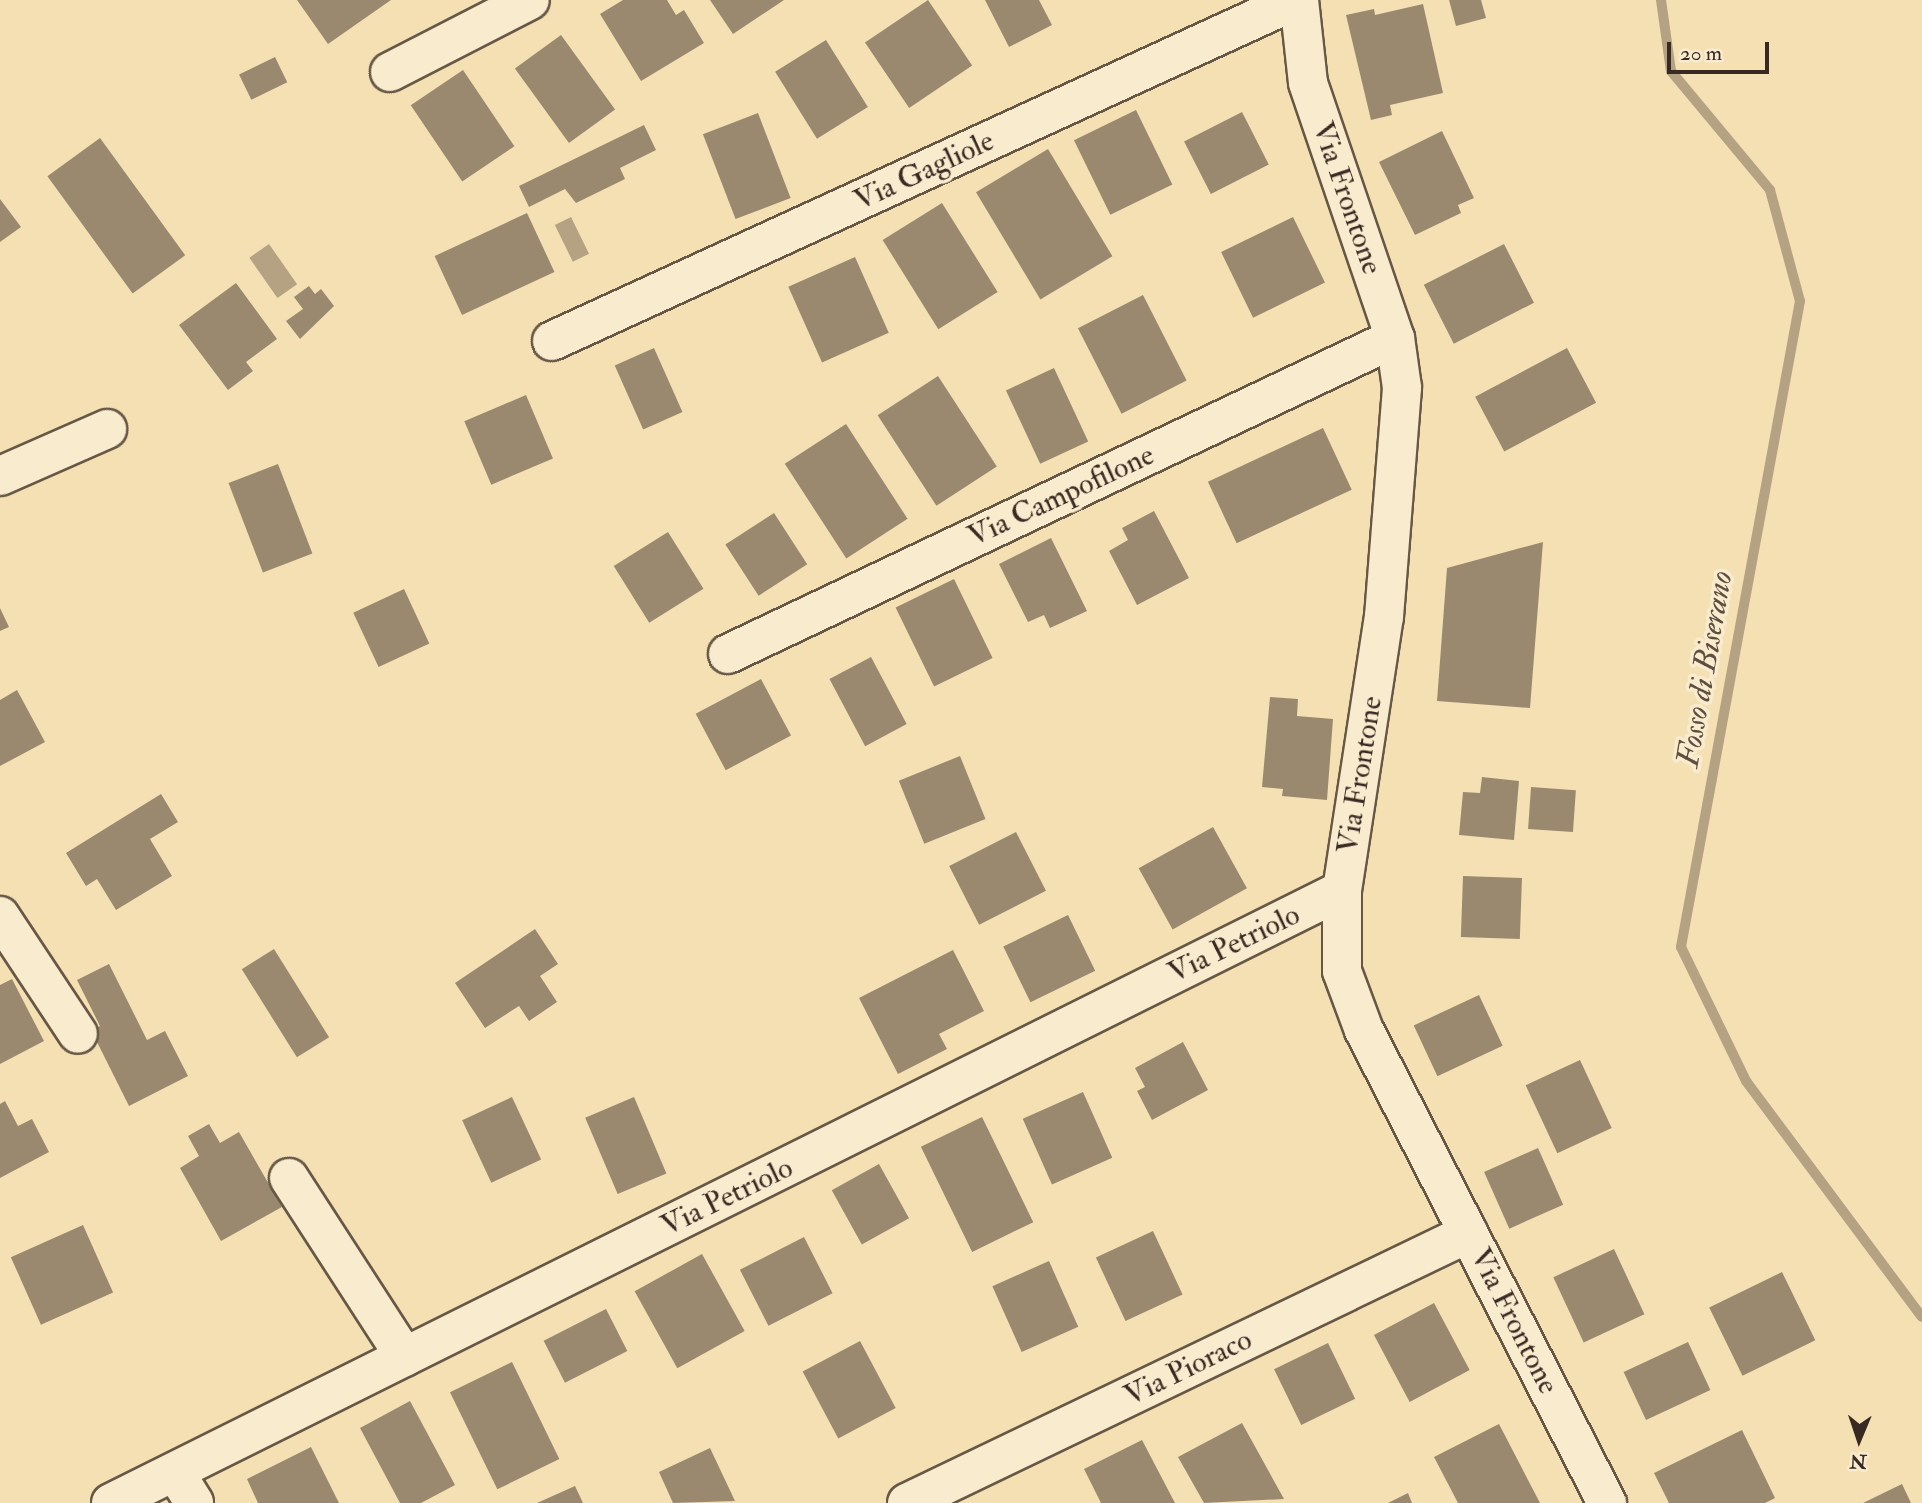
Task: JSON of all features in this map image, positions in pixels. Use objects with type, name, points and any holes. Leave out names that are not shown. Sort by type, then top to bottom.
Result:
[{"type":"street","points":[[390,72],[530,0]]},
{"type":"street","name":"Via Frontone","points":[[1297,0],[1308,83],[1395,338],[1402,388],[1402,439],[1384,616],[1342,890],[1339,942],[1350,1000],[1606,1503]]},
{"type":"street","name":"Via Gagliole","points":[[552,341],[1297,0]]},
{"type":"street","name":"Via Campofilone","points":[[728,654],[1395,338]]},
{"type":"street","points":[[0,476],[107,429]]},
{"type":"street","name":"Via Petriolo","points":[[111,1503],[184,1488],[405,1357],[1342,890]]},
{"type":"street","points":[[0,916],[78,1034]]},
{"type":"street","points":[[289,1178],[405,1357]]},
{"type":"street","name":"Via Pioraco","points":[[907,1503],[1469,1233]]},
{"type":"shaded area","points":[[571,217],[589,254],[573,262],[555,225]]},
{"type":"shaded area","points":[[269,244],[297,284],[277,298],[249,258]]},
{"type":"building","points":[[297,0],[391,0],[328,44]]},
{"type":"building","points":[[623,0],[667,0],[676,15],[684,10],[704,43],[641,81],[600,14]]},
{"type":"building","points":[[710,0],[784,0],[733,34]]},
{"type":"building","points":[[928,0],[972,65],[909,108],[865,42]]},
{"type":"building","points":[[985,0],[1039,0],[1052,25],[1009,47]]},
{"type":"building","points":[[1449,0],[1481,0],[1486,18],[1456,26]]},
{"type":"building","points":[[1423,4],[1443,93],[1390,105],[1392,115],[1371,120],[1346,15],[1374,9],[1375,15]]},
{"type":"building","points":[[561,35],[615,109],[569,143],[515,69]]},
{"type":"building","points":[[826,40],[868,107],[817,139],[775,72]]},
{"type":"building","points":[[275,57],[287,82],[251,100],[239,75]]},
{"type":"building","points":[[463,70],[514,146],[462,182],[411,105]]},
{"type":"building","points":[[1136,110],[1172,185],[1110,215],[1074,140]]},
{"type":"building","points":[[1242,112],[1269,165],[1211,194],[1184,142]]},
{"type":"building","points":[[758,113],[791,198],[736,219],[703,134]]},
{"type":"building","points":[[644,125],[656,150],[620,168],[625,179],[576,203],[565,189],[529,207],[519,186]]},
{"type":"building","points":[[1442,131],[1474,198],[1458,205],[1461,213],[1415,235],[1379,162]]},
{"type":"building","points":[[100,138],[185,255],[133,294],[47,176]]},
{"type":"building","points":[[1048,149],[1112,256],[1040,299],[976,192]]},
{"type":"building","points":[[0,199],[21,227],[0,242]]},
{"type":"building","points":[[942,203],[998,292],[938,329],[883,240]]},
{"type":"building","points":[[527,213],[554,272],[462,315],[435,256]]},
{"type":"building","points":[[1293,217],[1325,283],[1253,318],[1221,252]]},
{"type":"building","points":[[1504,244],[1534,303],[1454,344],[1424,285]]},
{"type":"building","points":[[855,257],[889,333],[822,363],[788,287]]},
{"type":"building","points":[[236,283],[277,339],[246,362],[253,371],[228,390],[179,325]]},
{"type":"building","points":[[309,286],[315,294],[321,289],[334,306],[300,339],[286,321],[303,309],[294,297]]},
{"type":"building","points":[[1143,295],[1187,381],[1122,414],[1078,328]]},
{"type":"building","points":[[654,348],[682,412],[643,429],[615,365]]},
{"type":"building","points":[[1567,348],[1596,403],[1504,452],[1475,397]]},
{"type":"building","points":[[1054,368],[1088,441],[1040,464],[1006,390]]},
{"type":"building","points":[[938,376],[997,467],[936,506],[878,415]]},
{"type":"building","points":[[526,395],[553,459],[491,485],[464,421]]},
{"type":"building","points":[[846,424],[908,519],[846,559],[785,464]]},
{"type":"building","points":[[1323,428],[1352,490],[1237,543],[1208,482]]},
{"type":"building","points":[[278,464],[312,554],[263,573],[229,483]]},
{"type":"building","points":[[1154,511],[1189,578],[1137,605],[1109,551],[1128,540],[1122,528]]},
{"type":"building","points":[[774,513],[807,564],[759,596],[725,545]]},
{"type":"building","points":[[668,532],[704,589],[649,623],[614,566]]},
{"type":"building","points":[[1051,538],[1087,611],[1050,628],[1044,615],[1028,622],[999,564]]},
{"type":"building","points":[[1543,542],[1530,708],[1437,701],[1447,568]]},
{"type":"building","points":[[954,579],[993,658],[934,687],[896,607]]},
{"type":"building","points":[[404,589],[429,643],[379,667],[353,613]]},
{"type":"building","points":[[0,608],[9,627],[0,631]]},
{"type":"building","points":[[871,657],[907,724],[865,746],[830,679]]},
{"type":"building","points":[[761,679],[791,736],[726,770],[696,714]]},
{"type":"building","points":[[17,690],[45,742],[0,766],[0,700]]},
{"type":"building","points":[[1270,697],[1298,699],[1297,716],[1333,719],[1327,800],[1282,796],[1283,789],[1262,787]]},
{"type":"building","points":[[960,756],[985,819],[924,844],[899,781]]},
{"type":"building","points":[[1482,777],[1519,781],[1514,840],[1459,835],[1463,792],[1480,793]]},
{"type":"building","points":[[1531,787],[1576,790],[1573,832],[1528,829]]},
{"type":"building","points":[[161,794],[178,822],[150,839],[172,876],[116,910],[97,879],[86,886],[66,853]]},
{"type":"building","points":[[1213,827],[1247,888],[1173,929],[1139,868]]},
{"type":"building","points":[[1016,832],[1046,891],[979,925],[949,866]]},
{"type":"building","points":[[1463,876],[1522,878],[1520,939],[1461,937]]},
{"type":"building","points":[[1068,915],[1095,971],[1030,1002],[1003,947]]},
{"type":"building","points":[[535,929],[558,964],[540,976],[557,1002],[529,1021],[519,1006],[485,1028],[455,983]]},
{"type":"building","points":[[274,949],[329,1037],[297,1057],[242,969]]},
{"type":"building","points":[[953,950],[984,1011],[939,1034],[947,1049],[898,1074],[859,998]]},
{"type":"building","points":[[109,964],[147,1040],[165,1031],[188,1076],[129,1106],[91,1030],[100,1026],[77,980]]},
{"type":"building","points":[[12,979],[44,1041],[0,1064],[0,985]]},
{"type":"building","points":[[1479,995],[1503,1046],[1437,1076],[1414,1025]]},
{"type":"building","points":[[1183,1042],[1208,1090],[1152,1120],[1137,1091],[1145,1087],[1135,1068]]},
{"type":"building","points":[[1580,1060],[1612,1128],[1557,1153],[1526,1085]]},
{"type":"building","points":[[1083,1092],[1112,1158],[1052,1185],[1023,1119]]},
{"type":"building","points":[[512,1097],[541,1160],[491,1183],[462,1120]]},
{"type":"building","points":[[634,1097],[666,1173],[618,1194],[585,1118]]},
{"type":"building","points":[[5,1101],[18,1126],[32,1119],[49,1152],[0,1178],[0,1104]]},
{"type":"building","points":[[982,1117],[1033,1222],[972,1252],[921,1147]]},
{"type":"building","points":[[209,1124],[220,1143],[239,1132],[282,1207],[221,1241],[180,1168],[199,1156],[188,1136]]},
{"type":"building","points":[[1538,1148],[1563,1205],[1509,1229],[1484,1172]]},
{"type":"building","points":[[879,1164],[909,1218],[862,1244],[832,1190]]},
{"type":"building","points":[[83,1225],[113,1293],[41,1325],[11,1257]]},
{"type":"building","points":[[1153,1231],[1183,1294],[1125,1321],[1096,1258]]},
{"type":"building","points":[[804,1237],[833,1293],[768,1326],[740,1270]]},
{"type":"building","points":[[1614,1249],[1644,1314],[1584,1343],[1553,1277]]},
{"type":"building","points":[[702,1254],[745,1331],[677,1368],[635,1291]]},
{"type":"building","points":[[1049,1261],[1078,1327],[1022,1352],[992,1286]]},
{"type":"building","points":[[1782,1272],[1815,1340],[1743,1376],[1709,1308]]},
{"type":"building","points":[[1434,1303],[1470,1370],[1410,1402],[1374,1335]]},
{"type":"building","points":[[606,1309],[627,1351],[565,1383],[544,1341]]},
{"type":"building","points":[[860,1341],[896,1408],[838,1439],[803,1372]]},
{"type":"building","points":[[1688,1342],[1710,1390],[1646,1420],[1624,1372]]},
{"type":"building","points":[[1328,1343],[1355,1399],[1301,1425],[1274,1369]]},
{"type":"building","points":[[512,1362],[559,1459],[497,1489],[450,1392]]},
{"type":"building","points":[[410,1401],[455,1485],[421,1503],[400,1503],[360,1428]]},
{"type":"building","points":[[1242,1423],[1284,1499],[1204,1503],[1178,1457]]},
{"type":"building","points":[[1499,1424],[1540,1503],[1458,1503],[1434,1457]]},
{"type":"building","points":[[1742,1430],[1775,1498],[1765,1503],[1669,1503],[1654,1473]]},
{"type":"building","points":[[1142,1440],[1175,1503],[1101,1503],[1084,1469]]},
{"type":"building","points":[[311,1447],[339,1503],[258,1503],[247,1479]]},
{"type":"building","points":[[710,1448],[735,1501],[673,1503],[659,1472]]},
{"type":"building","points":[[1902,1484],[1911,1503],[1863,1503]]},
{"type":"building","points":[[575,1486],[583,1503],[537,1503]]},
{"type":"building","points":[[1408,1493],[1412,1503],[1388,1503]]},
{"type":"waterway","name":"Fosso di Biserano","points":[[1661,0],[1671,71],[1770,190],[1800,301],[1681,947],[1746,1081],[1922,1317]]}]
